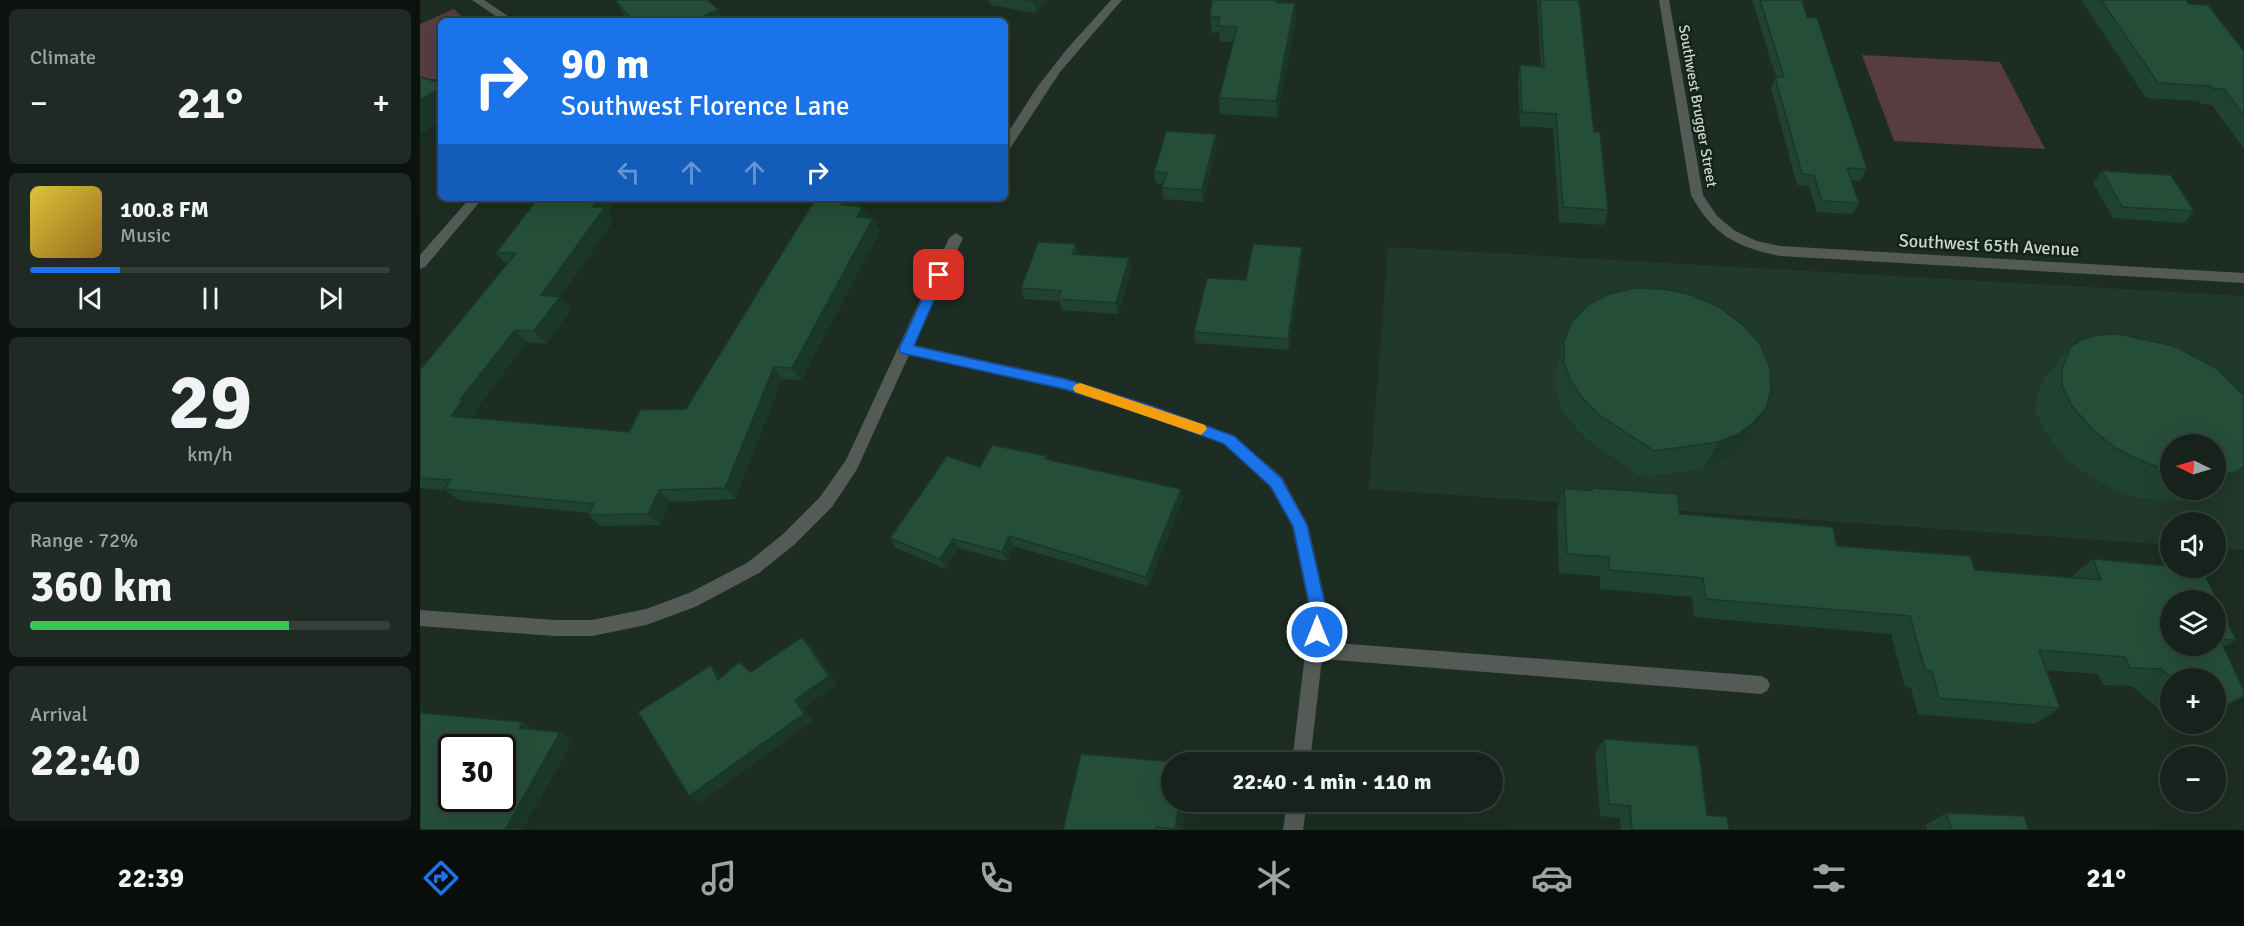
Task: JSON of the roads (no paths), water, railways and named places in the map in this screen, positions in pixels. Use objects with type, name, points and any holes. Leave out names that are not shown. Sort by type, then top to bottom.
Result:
[{"type":"street","points":[[477,0],[505,18]]},
{"type":"street","points":[[1008,142],[1020,120],[1057,70],[1093,24],[1117,0]]},
{"type":"street","name":"Southwest Brugger Street","points":[[1664,0],[1697,195],[1716,224],[1734,238]]},
{"type":"street","points":[[420,264],[474,201]]},
{"type":"street","points":[[420,618],[554,628],[592,628],[646,617],[695,599],[753,568],[788,540],[826,502],[852,464],[956,238]]},
{"type":"street","name":"Southwest 65th Avenue","points":[[1734,238],[1754,247],[1780,251],[2244,278]]},
{"type":"street","points":[[906,349],[1065,384],[1148,410],[1229,440],[1276,482],[1300,525],[1319,613],[1302,752]]},
{"type":"street","points":[[1314,650],[1761,685]]},
{"type":"street","points":[[1293,830],[1295,812]]}]
